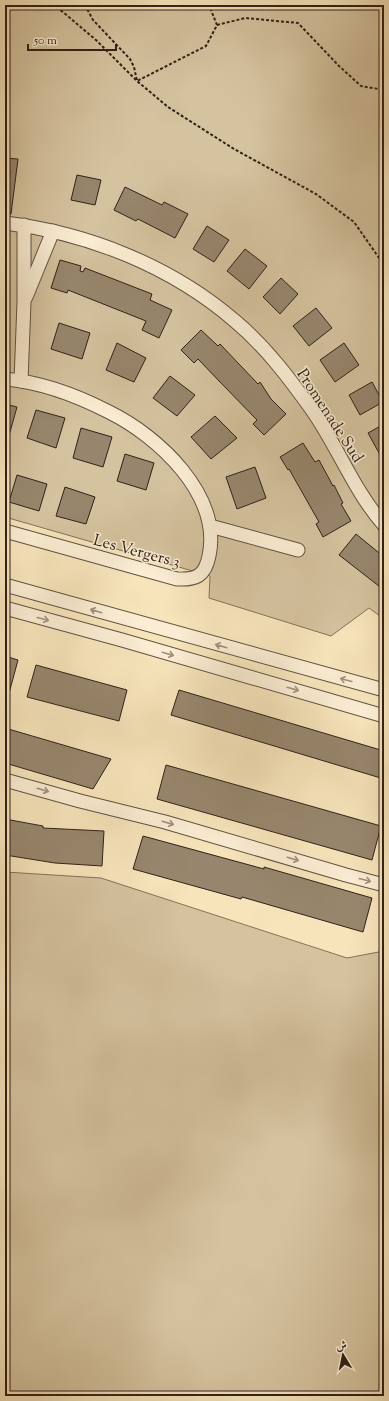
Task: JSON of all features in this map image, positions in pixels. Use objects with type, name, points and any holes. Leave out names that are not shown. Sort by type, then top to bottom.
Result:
[{"type":"street","name":"Promenade Sud","points":[[5,223],[53,231],[101,245],[166,274],[194,291],[236,321],[276,364],[313,411],[368,504],[384,525]]},
{"type":"street","points":[[21,380],[24,302],[24,225]]},
{"type":"street","points":[[24,302],[53,231]]},
{"type":"street","name":"Les Vergers 3","points":[[5,379],[21,380],[56,390],[96,406],[110,412],[148,438],[183,471],[204,503],[210,526],[211,546],[208,561],[200,575],[189,580],[177,579],[5,531]]},
{"type":"street","points":[[210,526],[298,550]]},
{"type":"street","points":[[5,585],[384,690]]},
{"type":"street","points":[[5,608],[122,640],[384,716]]},
{"type":"street","points":[[5,780],[164,822],[384,885]]},
{"type":"path","points":[[52,5],[63,12],[96,40],[137,81],[168,107],[234,148],[316,194],[354,222],[384,265]]},
{"type":"path","points":[[85,5],[94,20],[130,59],[134,67],[137,81]]},
{"type":"path","points":[[209,5],[217,25]]},
{"type":"path","points":[[137,81],[206,46],[217,25],[245,18],[298,23],[338,66],[361,86],[384,90]]},
{"type":"shaded area","points":[[5,5],[384,5],[384,619],[369,608],[331,636],[209,598],[210,576],[5,517]]},
{"type":"shaded area","points":[[5,872],[101,878],[347,958],[384,951],[384,1396],[5,1396]]},
{"type":"building","points":[[5,158],[18,159],[11,214],[5,214]]},
{"type":"building","points":[[77,175],[101,180],[95,205],[71,200]]},
{"type":"building","points":[[125,187],[162,205],[164,202],[188,214],[175,238],[138,219],[136,221],[114,210]]},
{"type":"building","points":[[207,226],[229,240],[214,262],[193,249]]},
{"type":"building","points":[[245,249],[267,266],[249,289],[227,271]]},
{"type":"building","points":[[60,260],[81,266],[80,271],[83,272],[85,268],[152,294],[150,300],[172,310],[159,338],[142,330],[146,321],[68,290],[67,293],[51,288]]},
{"type":"building","points":[[281,278],[298,294],[280,314],[263,297]]},
{"type":"building","points":[[316,308],[332,328],[309,346],[293,326]]},
{"type":"building","points":[[59,323],[90,333],[82,359],[51,349]]},
{"type":"building","points":[[201,330],[218,346],[220,344],[258,384],[260,382],[271,399],[286,414],[264,435],[253,424],[257,420],[198,359],[194,363],[181,350]]},
{"type":"building","points":[[117,343],[146,358],[134,382],[106,370]]},
{"type":"building","points":[[344,343],[359,365],[335,382],[320,360]]},
{"type":"building","points":[[170,376],[195,395],[177,416],[153,398]]},
{"type":"building","points":[[372,382],[383,402],[360,415],[349,395]]},
{"type":"building","points":[[5,404],[17,407],[8,439],[5,439]]},
{"type":"building","points":[[36,410],[65,418],[56,448],[27,438]]},
{"type":"building","points":[[215,416],[237,438],[211,459],[191,437]]},
{"type":"building","points":[[384,424],[384,462],[368,433]]},
{"type":"building","points":[[81,428],[112,437],[103,467],[73,458]]},
{"type":"building","points":[[303,443],[315,462],[319,460],[333,486],[334,485],[343,503],[341,504],[351,521],[323,537],[316,524],[319,522],[289,469],[288,470],[280,457]]},
{"type":"building","points":[[125,454],[154,463],[146,490],[117,481]]},
{"type":"building","points":[[255,467],[266,498],[237,509],[226,477]]},
{"type":"building","points":[[17,475],[47,484],[39,511],[9,502]]},
{"type":"building","points":[[65,487],[95,497],[86,524],[56,516]]},
{"type":"building","points":[[356,534],[384,557],[384,590],[339,555]]},
{"type":"building","points":[[5,656],[18,660],[8,697],[5,697]]},
{"type":"building","points":[[36,665],[127,690],[119,721],[27,697]]},
{"type":"building","points":[[179,690],[384,751],[384,779],[171,715]]},
{"type":"building","points":[[5,728],[111,759],[93,789],[5,763]]},
{"type":"building","points":[[166,765],[381,826],[372,860],[157,799]]},
{"type":"building","points":[[5,819],[43,826],[43,828],[104,831],[102,866],[55,863],[5,855]]},
{"type":"building","points":[[143,836],[264,869],[264,867],[372,898],[363,932],[242,897],[241,899],[133,869]]}]
